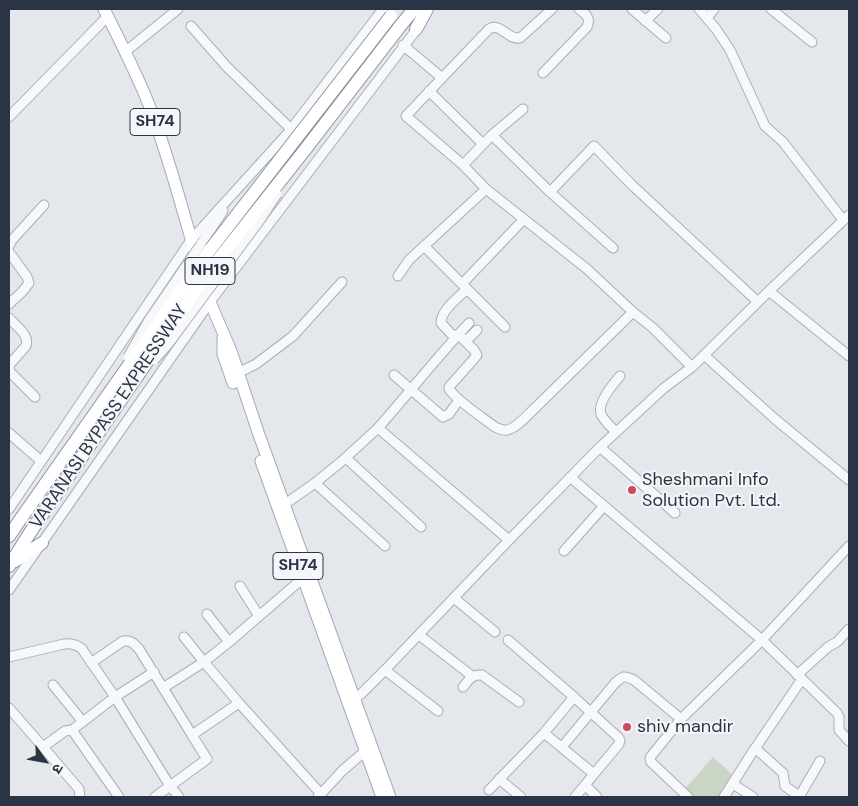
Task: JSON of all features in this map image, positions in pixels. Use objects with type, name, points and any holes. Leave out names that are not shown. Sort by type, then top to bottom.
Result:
[{"type":"highway","name":"VARANASI BYPASS EXPRESSWAY","points":[[9,565],[210,270],[414,9]]},
{"type":"highway","points":[[416,29],[427,9]]},
{"type":"highway","name":"VARANASI BYPASS EXPRESSWAY","points":[[9,536],[209,250],[387,10]]},
{"type":"highway","points":[[9,565],[42,543]]},
{"type":"main road","name":"SH74","points":[[106,12],[149,107],[164,148],[196,242],[210,302],[231,351],[258,432],[355,698],[382,797]]},
{"type":"main road","name":"SH74","points":[[223,334],[223,354],[302,579],[368,748],[390,797]]},
{"type":"street","points":[[125,52],[178,9]]},
{"type":"street","points":[[9,590],[210,302],[432,9]]},
{"type":"street","points":[[552,9],[520,38],[512,38],[493,26],[406,116],[486,189],[587,269],[653,328],[692,367]]},
{"type":"street","points":[[543,73],[587,27],[588,18],[579,9]]},
{"type":"street","points":[[632,9],[666,38]]},
{"type":"street","points":[[645,21],[658,9]]},
{"type":"street","points":[[355,698],[385,670],[600,447],[664,388],[704,356],[846,218],[783,142],[766,126],[730,50],[699,9]]},
{"type":"street","points":[[707,18],[714,9]]},
{"type":"street","points":[[771,9],[812,42]]},
{"type":"street","points":[[9,509],[196,242],[387,10]]},
{"type":"street","points":[[9,117],[106,12]]},
{"type":"street","points":[[191,26],[227,68],[290,129]]},
{"type":"street","points":[[403,45],[442,78]]},
{"type":"street","points":[[429,91],[483,144]]},
{"type":"street","points":[[463,166],[492,135],[523,109]]},
{"type":"street","points":[[492,135],[550,192],[612,248]]},
{"type":"street","points":[[550,192],[594,146],[632,185],[758,302]]},
{"type":"street","points":[[398,276],[409,260],[486,189]]},
{"type":"street","points":[[9,246],[12,240],[44,205]]},
{"type":"street","points":[[524,219],[444,312],[441,318],[441,324],[466,342],[476,355],[449,387],[450,392],[459,400],[494,427],[507,430],[533,410],[633,312]]},
{"type":"street","points":[[105,399],[149,320],[196,242]]},
{"type":"street","points":[[424,246],[506,327]]},
{"type":"street","points":[[9,252],[27,277],[29,283],[9,304]]},
{"type":"street","points":[[238,373],[256,364],[293,336],[342,282]]},
{"type":"street","points":[[769,291],[849,356]]},
{"type":"street","points":[[9,318],[26,337],[28,343],[10,364],[10,372],[35,398]]},
{"type":"street","points":[[285,504],[346,458],[378,428],[469,323]]},
{"type":"street","points":[[466,342],[477,330]]},
{"type":"street","points":[[704,356],[775,419],[849,480]]},
{"type":"street","points":[[394,375],[443,417],[448,414],[459,400]]},
{"type":"street","points":[[616,432],[604,418],[600,408],[611,387],[620,376]]},
{"type":"street","points":[[378,428],[509,540]]},
{"type":"street","points":[[9,433],[41,462]]},
{"type":"street","points":[[600,447],[675,513]]},
{"type":"street","points":[[346,458],[421,527]]},
{"type":"street","points":[[570,477],[762,640],[837,713],[839,717],[839,730],[849,741]]},
{"type":"street","points":[[315,483],[385,546]]},
{"type":"street","points":[[564,551],[604,506]]},
{"type":"street","points":[[688,797],[651,762],[650,758],[681,719],[762,640],[849,546]]},
{"type":"street","points":[[163,688],[204,662],[302,579]]},
{"type":"street","points":[[240,586],[259,616]]},
{"type":"street","points":[[454,598],[495,632]]},
{"type":"street","points":[[207,614],[229,642]]},
{"type":"street","points":[[724,797],[799,677],[828,647],[837,642],[849,629]]},
{"type":"street","points":[[418,635],[472,676]]},
{"type":"street","points":[[184,637],[319,796],[343,770],[368,748]]},
{"type":"street","points":[[508,640],[620,740],[619,744],[574,797]]},
{"type":"street","points":[[91,663],[123,641],[133,643],[154,672],[207,759],[155,797]]},
{"type":"street","points":[[9,657],[69,643],[79,646],[115,697],[178,797]]},
{"type":"street","points":[[385,670],[438,711]]},
{"type":"street","points":[[43,747],[65,731],[72,730],[84,722],[115,697],[154,672]]},
{"type":"street","points":[[463,688],[472,676],[476,674],[482,675],[519,702]]},
{"type":"street","points":[[562,747],[615,683],[626,676],[634,680],[681,719]]},
{"type":"street","points":[[53,685],[84,722]]},
{"type":"street","points":[[489,790],[544,733],[574,697]]},
{"type":"street","points":[[192,735],[239,703]]},
{"type":"street","points":[[9,708],[79,790],[80,797]]},
{"type":"street","points":[[838,722],[849,716]]},
{"type":"street","points":[[72,730],[119,797]]},
{"type":"street","points":[[544,733],[594,774]]},
{"type":"street","points":[[755,748],[780,769],[783,773],[785,786],[800,797],[820,761]]},
{"type":"street","points":[[499,779],[522,797]]},
{"type":"street","points":[[733,784],[753,797]]},
{"type":"street","points":[[585,785],[597,797]]},
{"type":"green space","points":[[713,757],[735,777],[722,797],[695,797],[685,789]]},
{"type":"place","name":"Sheshmani Info Solution Pvt. Ltd.","points":[[632,490]]},
{"type":"place","name":"shiv mandir","points":[[627,727]]}]
